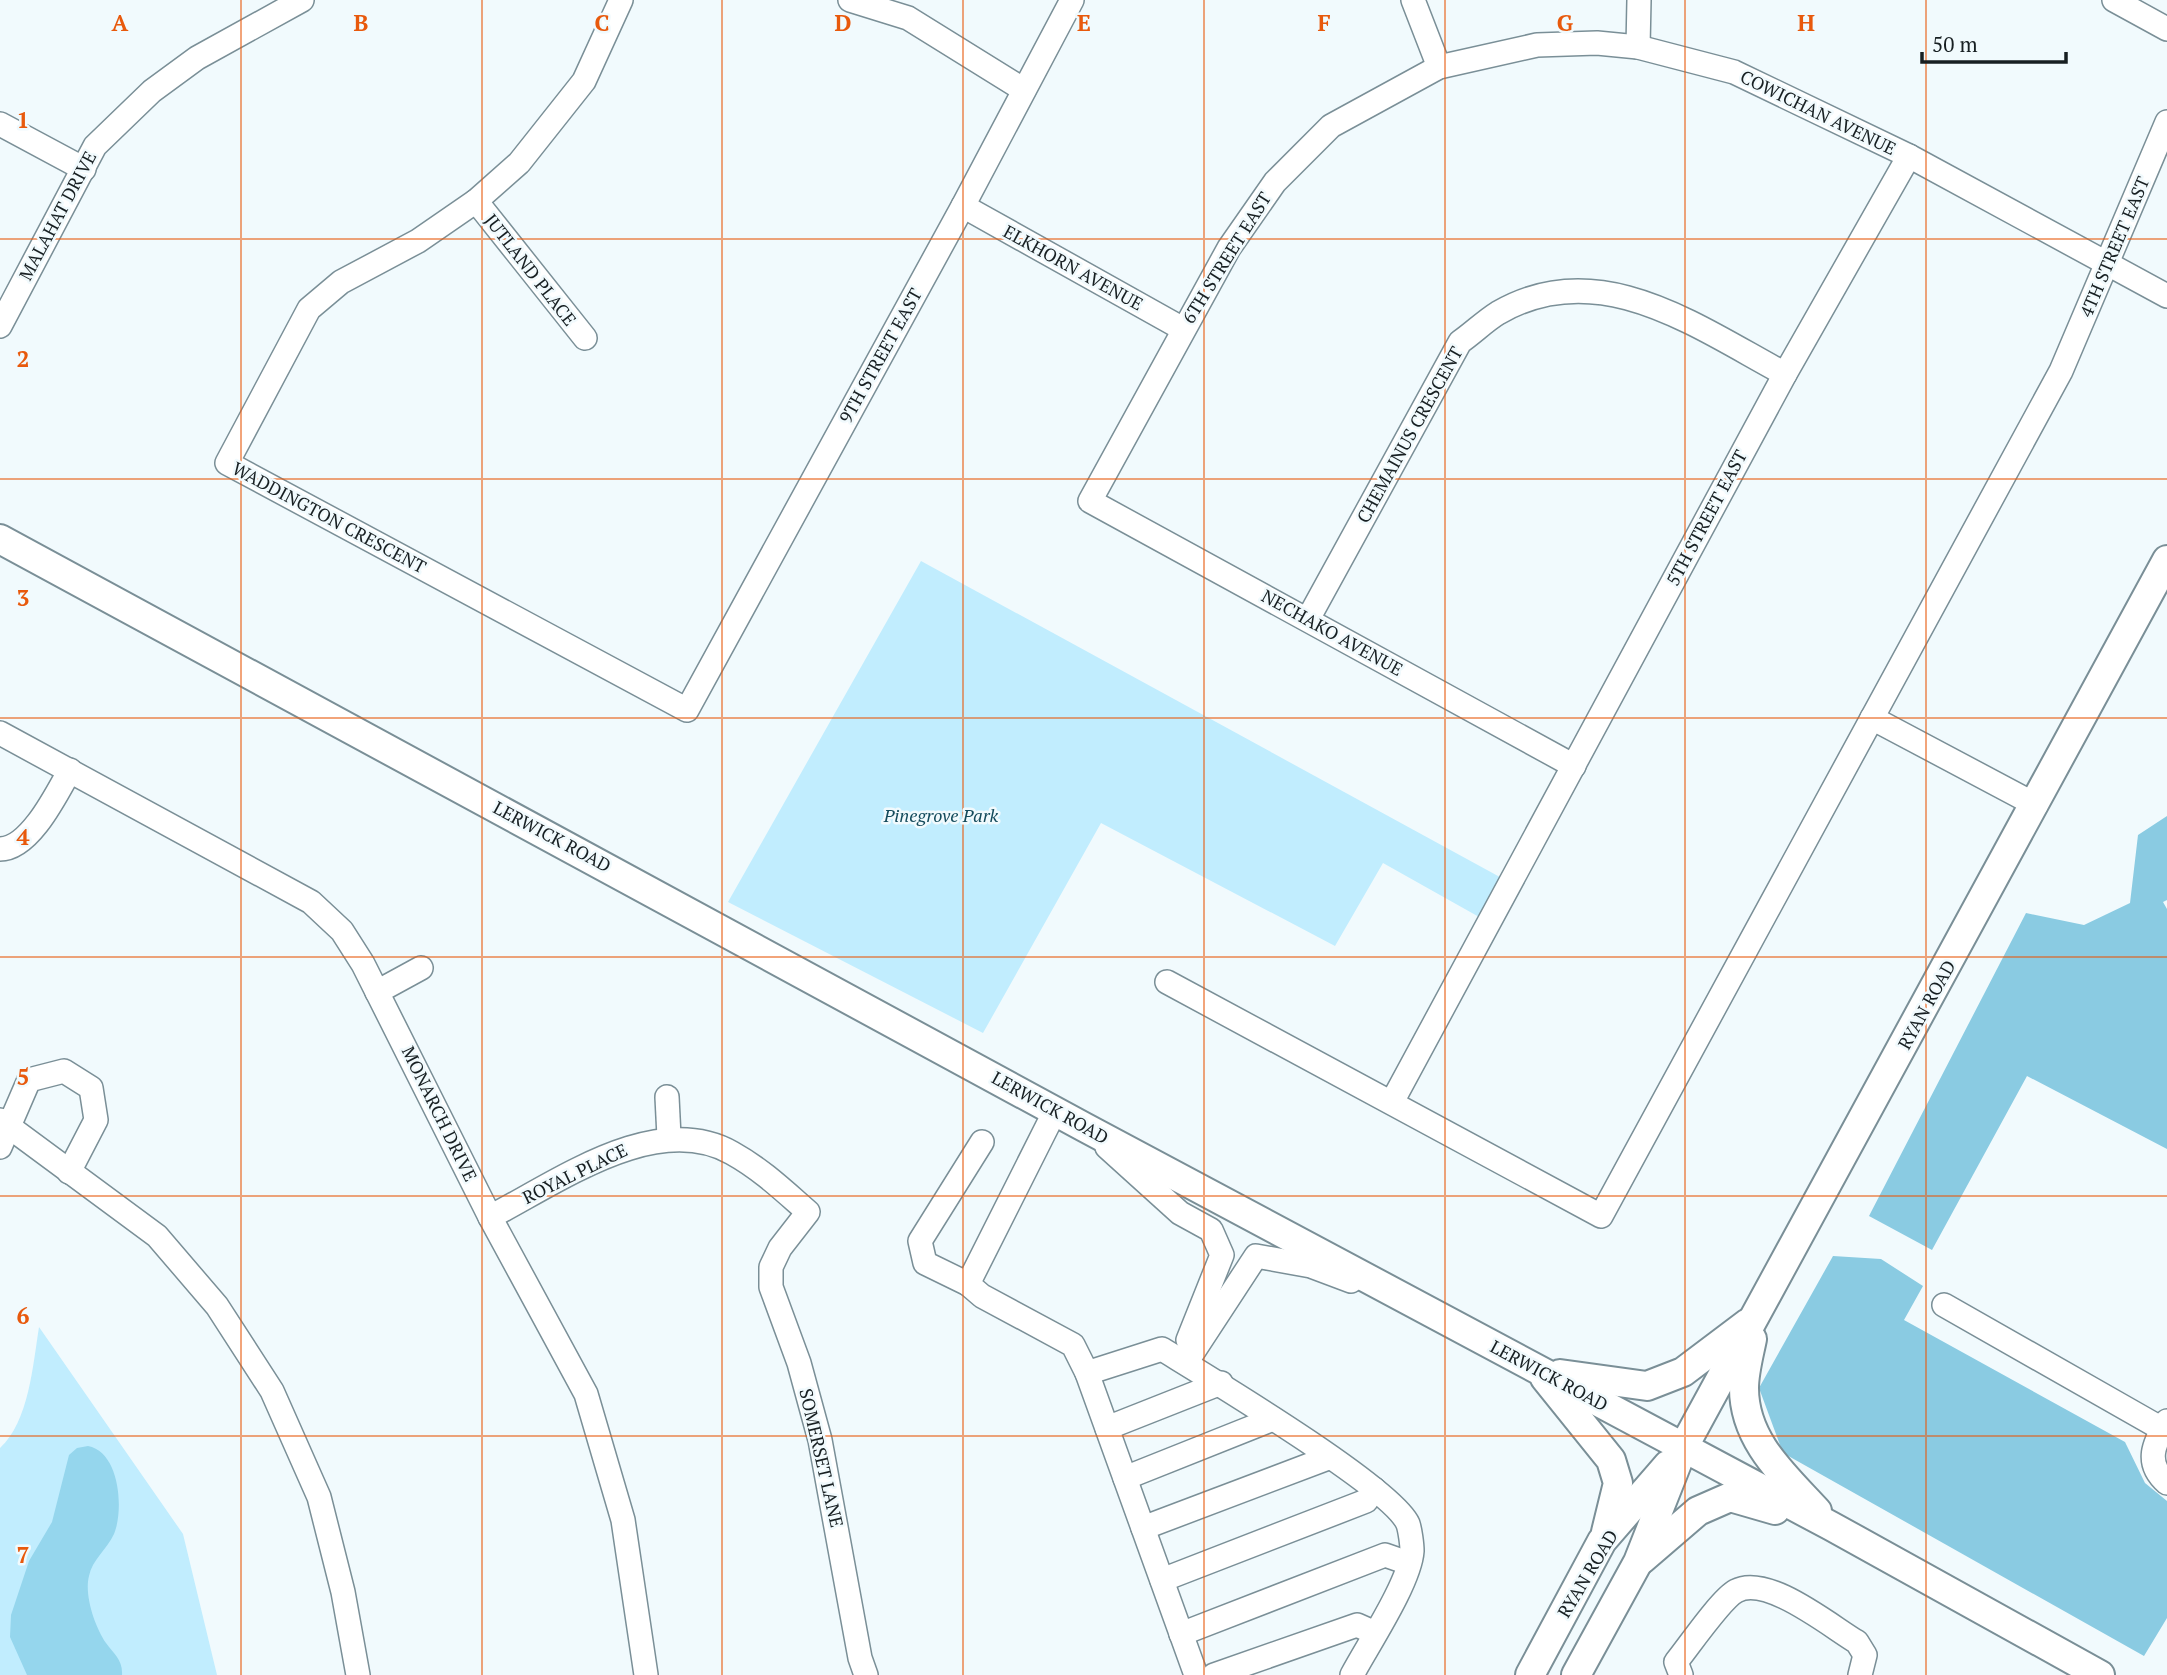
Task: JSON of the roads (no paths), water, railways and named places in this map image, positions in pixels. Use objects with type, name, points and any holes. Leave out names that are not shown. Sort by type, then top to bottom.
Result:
[{"type":"main road","name":"LERWICK ROAD","points":[[0,539],[1084,1127],[1831,1526],[2101,1675]]},
{"type":"main road","name":"RYAN ROAD","points":[[1576,1675],[1638,1562],[1683,1448],[2167,560]]},
{"type":"main road","points":[[1540,1371],[1647,1386],[1683,1372],[1755,1318]]},
{"type":"main road","points":[[1755,1318],[1744,1387],[1749,1423],[1764,1454],[1831,1526]]},
{"type":"main road","points":[[1540,1371],[1611,1460],[1618,1483],[1602,1541]]},
{"type":"main road","name":"RYAN ROAD","points":[[1530,1675],[1602,1541],[1683,1448]]},
{"type":"main road","points":[[1638,1562],[1698,1511],[1730,1497],[1831,1526]]},
{"type":"street","name":"MALAHAT DRIVE","points":[[0,326],[95,146],[152,91],[197,58],[302,0]]},
{"type":"street","name":"WADDINGTON CRESCENT","points":[[621,0],[584,81],[519,163],[476,201],[418,241],[341,282],[309,309],[227,463],[687,710]]},
{"type":"street","points":[[850,0],[908,18],[1024,90]]},
{"type":"street","name":"9TH STREET EAST","points":[[687,710],[964,206],[1072,0]]},
{"type":"street","points":[[1413,0],[1439,66]]},
{"type":"street","points":[[1637,47],[1639,0]]},
{"type":"street","points":[[2114,0],[2167,29]]},
{"type":"street","name":"COWICHAN AVENUE","points":[[1439,66],[1537,45],[1597,43],[1637,47],[1734,72],[1909,156],[2167,296]]},
{"type":"street","name":"6TH STREET EAST","points":[[1090,502],[1229,248],[1275,182],[1331,126],[1439,66]]},
{"type":"street","name":"4TH STREET EAST","points":[[1392,1102],[1601,1216],[2061,371],[2108,266],[2167,122]]},
{"type":"street","points":[[0,124],[84,169]]},
{"type":"street","name":"5TH STREET EAST","points":[[1392,1102],[1785,374],[1909,156]]},
{"type":"street","name":"JUTLAND PLACE","points":[[476,201],[585,338]]},
{"type":"street","name":"ELKHORN AVENUE","points":[[964,206],[1183,329]]},
{"type":"street","name":"CHEMAINUS CRESCENT","points":[[1308,619],[1460,342],[1498,313],[1534,298],[1574,290],[1616,293],[1660,308],[1785,374]]},
{"type":"street","name":"NECHAKO AVENUE","points":[[1090,502],[1574,766]]},
{"type":"street","points":[[1872,718],[2035,805]]},
{"type":"street","name":"MONARCH DRIVE","points":[[0,733],[311,902],[342,932],[377,992],[490,1217],[586,1394],[623,1520],[646,1675]]},
{"type":"street","points":[[0,849],[6,849],[30,833],[70,770]]},
{"type":"street","points":[[377,992],[421,968]]},
{"type":"street","points":[[1167,982],[1392,1102]]},
{"type":"street","points":[[0,1147],[6,1123],[29,1080],[64,1071],[91,1088],[96,1120],[69,1172]]},
{"type":"street","points":[[667,1097],[669,1138]]},
{"type":"street","points":[[968,1284],[1055,1111]]},
{"type":"street","points":[[6,1123],[157,1236],[218,1306],[272,1391],[319,1497],[343,1592],[358,1675]]},
{"type":"street","points":[[1084,1127],[1180,1213],[1211,1230],[1222,1255],[1182,1361]]},
{"type":"street","name":"ROYAL PLACE","points":[[490,1217],[627,1146],[669,1138],[730,1151],[766,1175],[808,1212]]},
{"type":"street","points":[[982,1142],[920,1241],[925,1263],[968,1284],[982,1296],[1073,1345],[1087,1374],[1196,1675]]},
{"type":"street","name":"SOMERSET LANE","points":[[808,1212],[780,1248],[771,1267],[771,1287],[799,1363],[820,1440],[860,1658],[866,1675]]},
{"type":"street","points":[[1182,1361],[1256,1256],[1311,1266],[1432,1313]]},
{"type":"street","points":[[1944,1305],[2165,1425],[2152,1448],[2154,1468],[2167,1483]]},
{"type":"street","points":[[1087,1374],[1162,1349],[1221,1383],[1374,1489],[1385,1497],[1408,1523],[1412,1551],[1403,1580],[1352,1675]]},
{"type":"street","points":[[1107,1428],[1221,1383]]},
{"type":"street","points":[[1125,1478],[1273,1419]]},
{"type":"street","points":[[1143,1528],[1328,1458]]},
{"type":"street","points":[[1162,1580],[1366,1501],[1374,1489]]},
{"type":"street","points":[[1181,1634],[1385,1555],[1408,1563]]},
{"type":"street","points":[[1678,1668],[1734,1592],[1751,1586],[1778,1593],[1857,1643],[1865,1655],[1860,1675]]},
{"type":"street","points":[[1214,1675],[1357,1625],[1375,1633]]},
{"type":"park label","name":"Pinegrove Park","points":[[941,816]]}]
